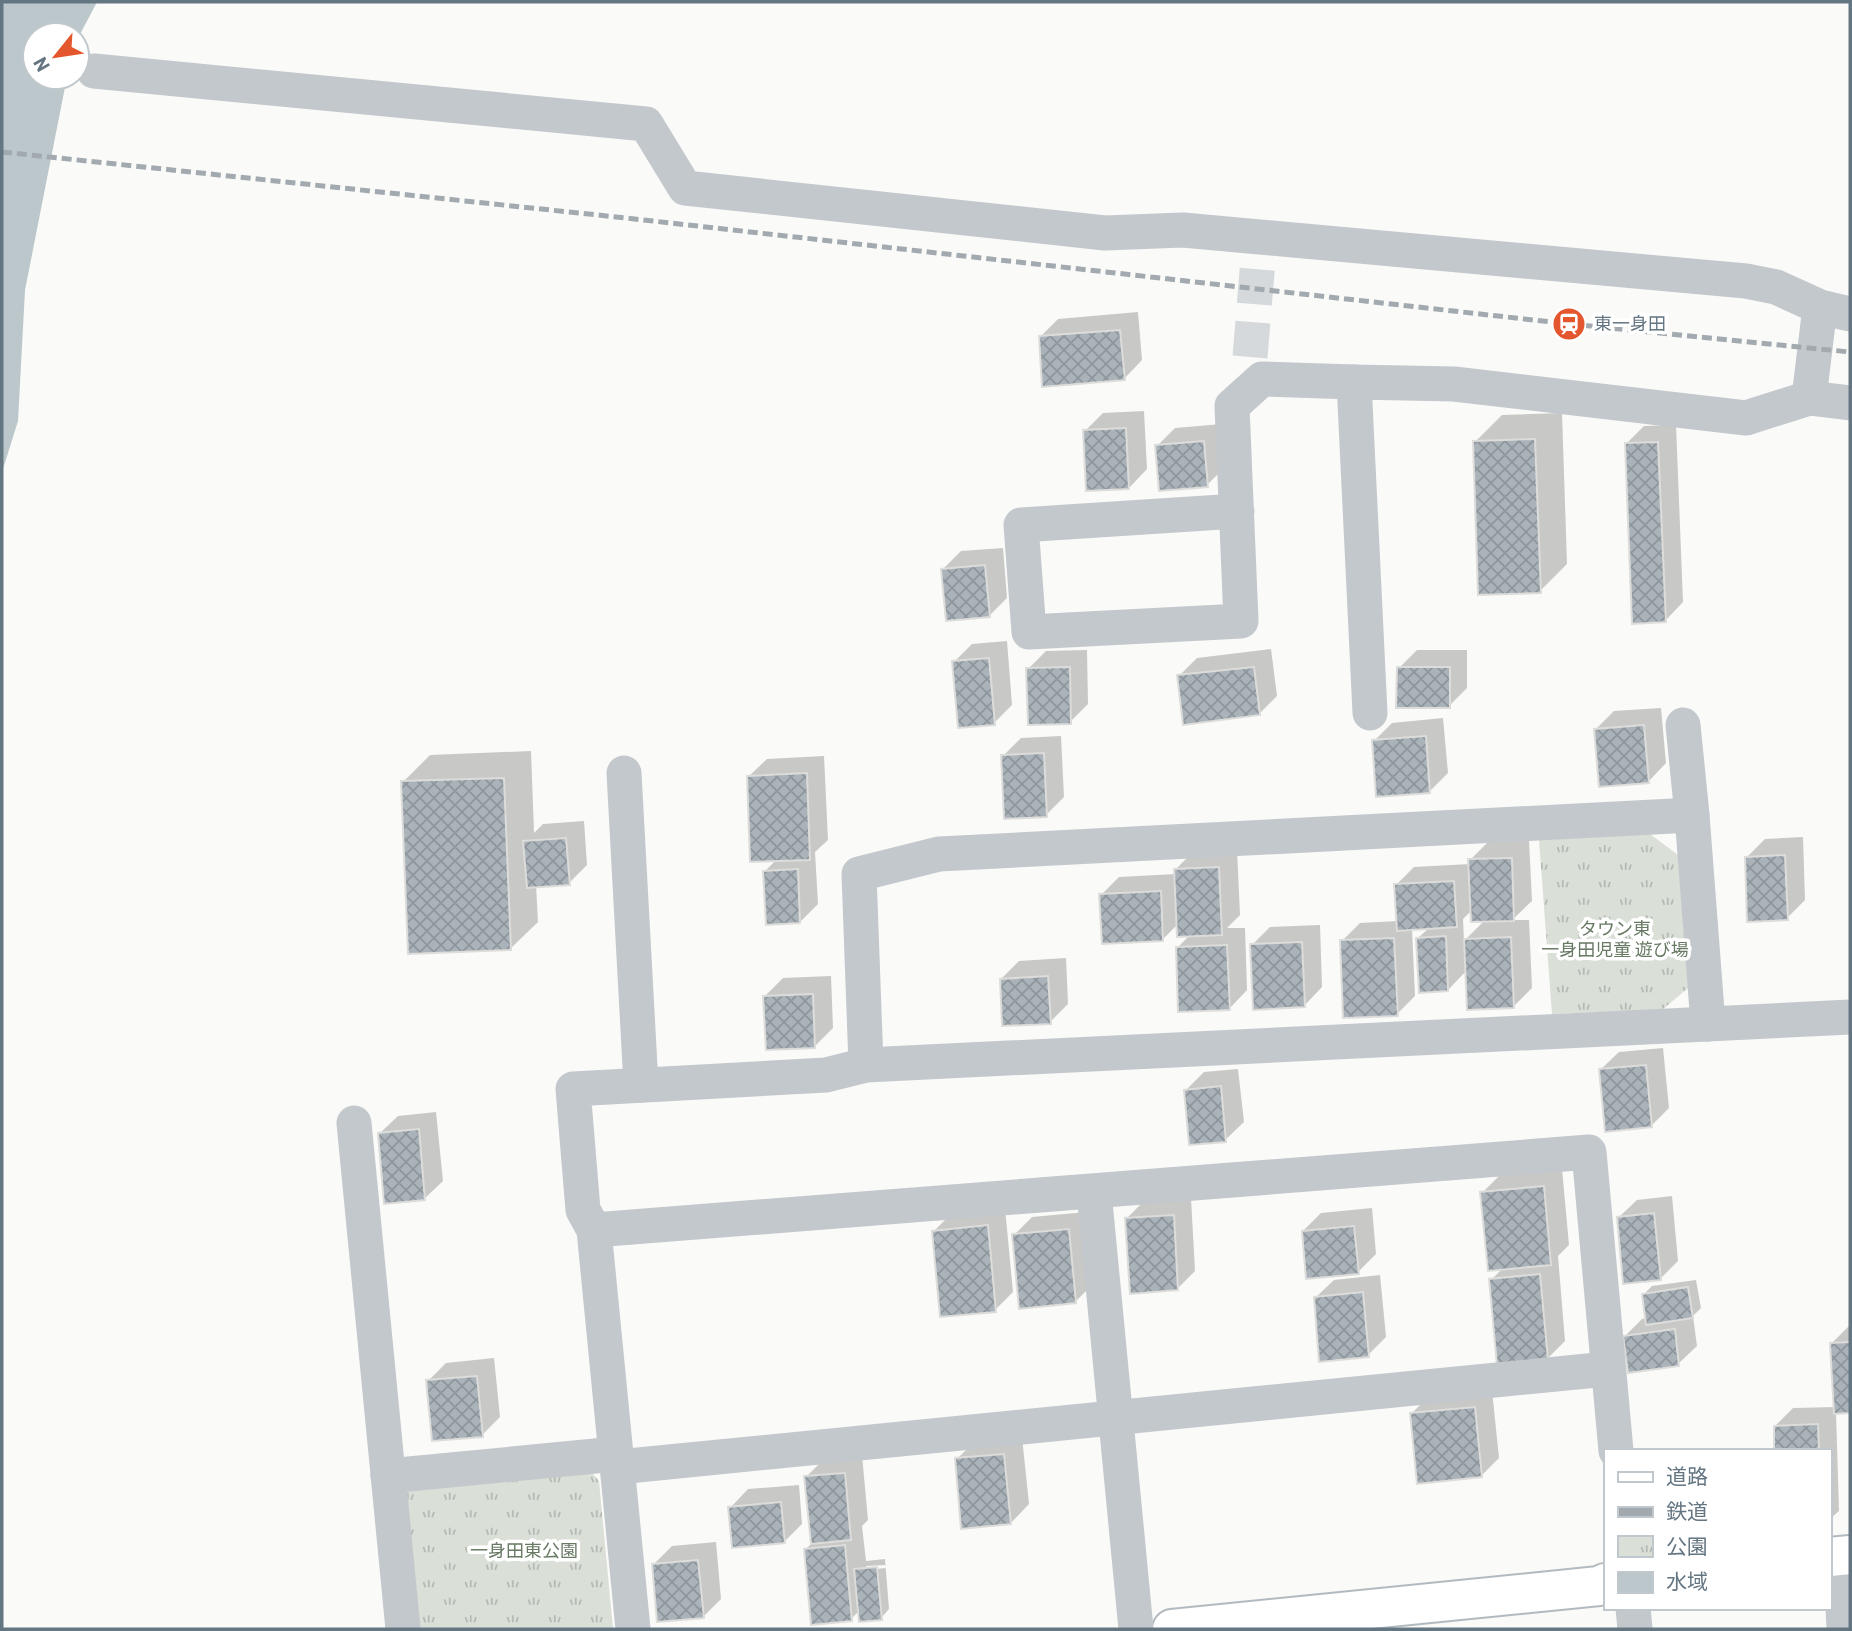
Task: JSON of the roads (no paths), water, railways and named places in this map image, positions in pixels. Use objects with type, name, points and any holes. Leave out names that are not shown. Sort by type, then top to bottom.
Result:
[{"type":"street","points":[[94,71],[646,124],[685,188],[1105,233],[1183,229],[1746,281],[1776,287],[1835,310],[1809,398]]},
{"type":"street","points":[[1237,512],[1021,525],[1029,632],[1241,621],[1237,512],[1232,406],[1256,368],[1354,382],[1454,384],[1746,418],[1809,398],[1850,403]]},
{"type":"street","points":[[1354,382],[1370,713]]},
{"type":"street","points":[[1683,725],[1708,1024]]},
{"type":"street","points":[[624,773],[641,1085]]},
{"type":"street","points":[[866,1065],[859,874],[939,854],[1692,815]]},
{"type":"street","points":[[633,1629],[594,1230],[583,1210],[573,1089],[826,1075],[866,1065],[1850,1017]]},
{"type":"street","points":[[354,1123],[402,1629]]},
{"type":"street","points":[[594,1230],[1588,1152],[1616,1449]]},
{"type":"street","points":[[1094,1192],[1136,1629]]},
{"type":"street","points":[[388,1476],[617,1460],[1116,1418],[1608,1369]]},
{"type":"street","points":[[1840,1556],[1844,1629]]},
{"type":"street","points":[[1172,1629],[1604,1584]]},
{"type":"street","points":[[1633,1610],[1635,1629]]},
{"type":"water","points":[[2,2],[97,2],[87,21],[21,21],[21,91],[64,91],[25,290],[18,421],[2,472]]},
{"type":"tunnel","points":[[1250,357],[1260,236]]},
{"type":"railway","points":[[2,152],[626,218],[1569,324],[1850,352]]},
{"type":"place","name":"東一身田","points":[[1569,324]]},
{"type":"park label","name":"タウン東 一身田児童 遊び場","points":[[1615,939]]},
{"type":"park label","name":"一身田東公園","points":[[524,1551]]}]
